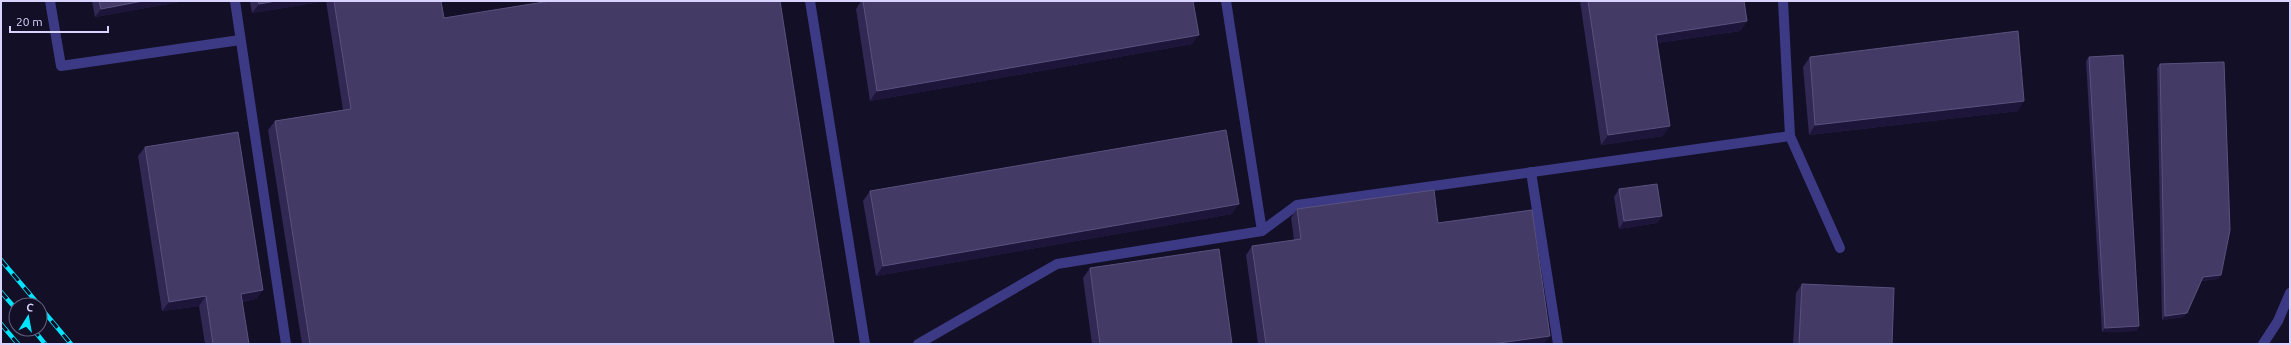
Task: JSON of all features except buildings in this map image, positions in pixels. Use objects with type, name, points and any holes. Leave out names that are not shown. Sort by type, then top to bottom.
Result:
[{"type":"street","points":[[50,1],[61,66],[240,40]]},
{"type":"street","points":[[235,1],[286,344]]},
{"type":"street","points":[[810,1],[865,344]]},
{"type":"street","points":[[1226,1],[1262,231]]},
{"type":"street","points":[[1783,1],[1790,136],[1840,248]]},
{"type":"street","points":[[918,344],[1057,264],[1262,231],[1297,205],[1790,136]]},
{"type":"street","points":[[1531,172],[1558,344]]},
{"type":"street","points":[[2263,344],[2278,321],[2290,294]]},
{"type":"railway","points":[[1,260],[32,297]]},
{"type":"railway","points":[[1,292],[8,300]]},
{"type":"railway","points":[[48,317],[71,344]]},
{"type":"railway","points":[[1,324],[18,344]]},
{"type":"railway","points":[[39,337],[45,344]]}]
